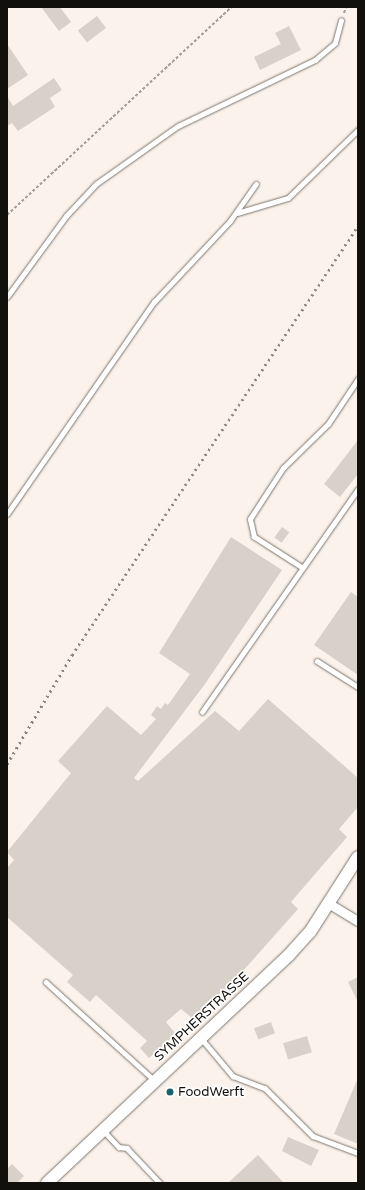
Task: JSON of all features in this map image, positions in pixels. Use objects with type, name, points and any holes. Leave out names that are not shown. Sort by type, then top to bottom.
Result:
[{"type":"street","name":"SYMPHERSTRASSE","points":[[47,1183],[289,955],[328,903],[358,857]]},
{"type":"street","points":[[328,903],[358,921]]},
{"type":"lane","points":[[7,297],[66,216],[96,184],[178,126],[315,60],[334,43],[341,21]]},
{"type":"lane","points":[[236,213],[288,198],[358,130]]},
{"type":"lane","points":[[7,514],[154,302],[236,213],[256,184]]},
{"type":"lane","points":[[301,567],[254,537],[250,519],[283,468],[328,424],[358,380]]},
{"type":"lane","points":[[202,712],[301,567],[358,489]]},
{"type":"lane","points":[[316,662],[358,687]]},
{"type":"lane","points":[[46,982],[155,1081]]},
{"type":"lane","points":[[201,1038],[234,1076],[265,1088],[313,1136],[358,1153]]},
{"type":"lane","points":[[103,1130],[119,1147],[127,1148],[160,1183]]},
{"type":"path","points":[[7,215],[232,7]]},
{"type":"building","points":[[41,7],[60,7],[71,22],[59,31]]},
{"type":"building","points":[[97,16],[106,28],[87,42],[78,30]]},
{"type":"building","points":[[289,26],[301,50],[260,70],[254,57],[281,44],[275,33]]},
{"type":"building","points":[[7,44],[28,75],[7,89]]},
{"type":"building","points":[[54,78],[62,90],[50,98],[55,107],[18,131],[12,123],[7,126],[7,96],[13,106]]},
{"type":"building","points":[[358,440],[358,474],[340,497],[324,484]]},
{"type":"building","points":[[282,527],[289,532],[282,543],[274,538]]},
{"type":"building","points":[[231,537],[282,570],[205,684],[134,778],[138,781],[215,711],[239,731],[268,699],[358,778],[358,807],[339,829],[347,837],[291,902],[298,909],[235,980],[192,1018],[181,1009],[166,1022],[176,1034],[149,1058],[140,1048],[147,1041],[96,995],[90,1002],[67,982],[73,975],[7,917],[7,868],[14,860],[7,852],[71,773],[58,761],[107,706],[141,735],[156,719],[151,715],[157,706],[161,709],[165,703],[168,705],[190,674],[159,653]]},
{"type":"building","points":[[351,592],[358,597],[358,675],[314,645]]},
{"type":"building","points":[[358,977],[358,1002],[348,982]]},
{"type":"building","points":[[271,1022],[275,1033],[258,1039],[254,1028]]},
{"type":"building","points":[[307,1036],[312,1052],[288,1060],[283,1043]]},
{"type":"building","points":[[358,1078],[358,1144],[334,1134]]},
{"type":"building","points":[[288,1137],[319,1150],[311,1166],[282,1151]]},
{"type":"building","points":[[258,1155],[284,1183],[228,1183]]},
{"type":"building","points":[[12,1164],[24,1176],[17,1183],[7,1183],[7,1169]]},
{"type":"railway","points":[[7,764],[72,655],[358,226]]},
{"type":"place","name":"FoodWerft","points":[[170,1092]]}]
